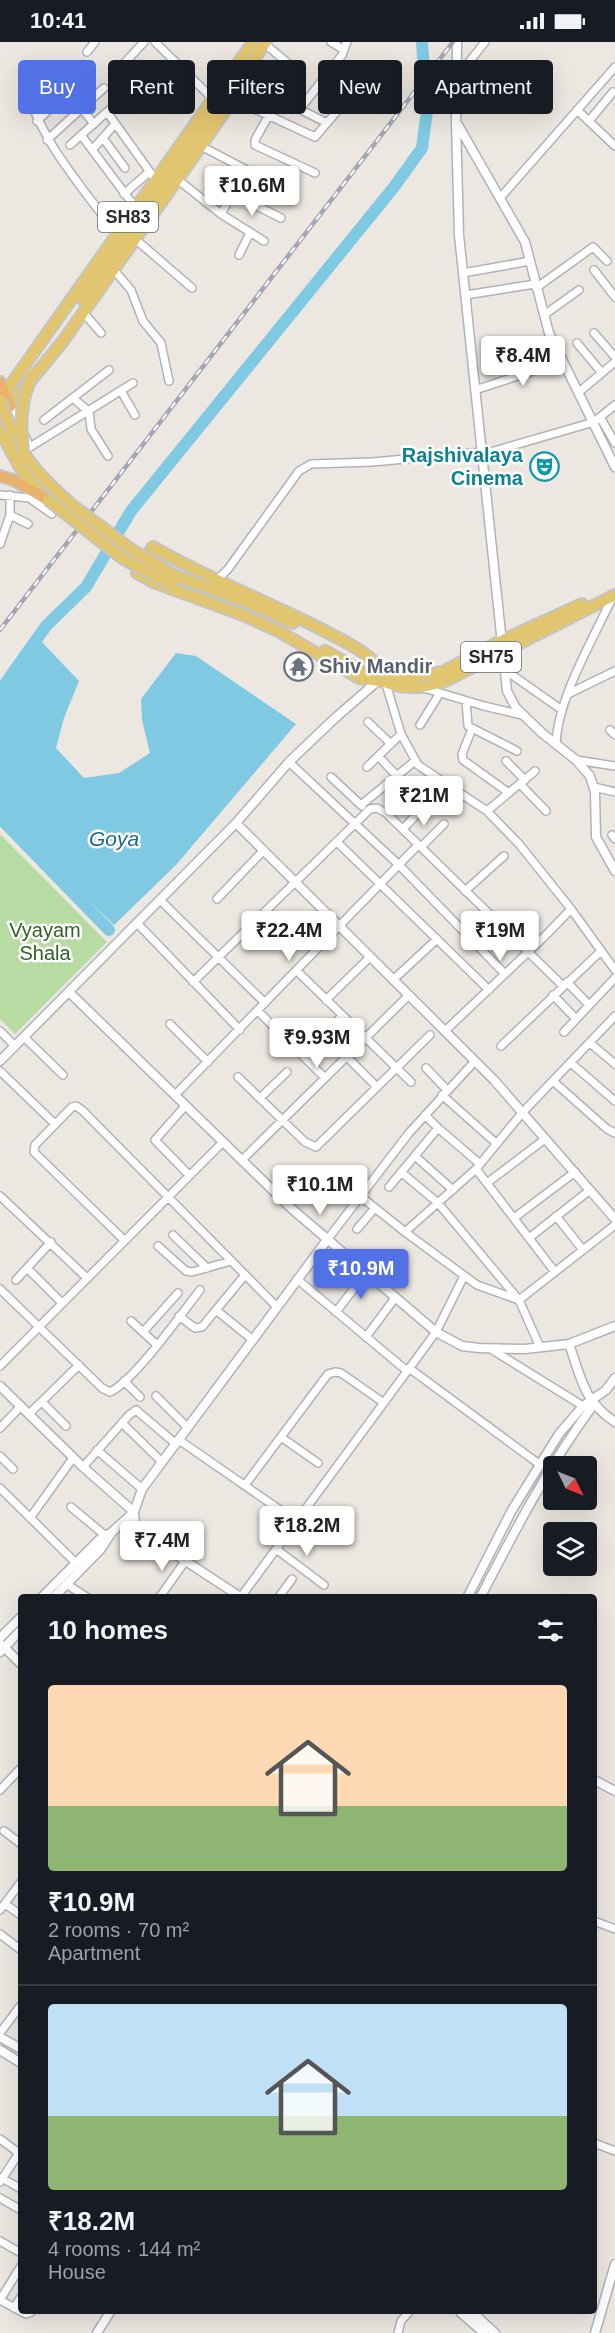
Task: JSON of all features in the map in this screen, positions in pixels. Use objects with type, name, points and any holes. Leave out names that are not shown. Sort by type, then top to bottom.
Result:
[{"type":"highway","points":[[0,382],[4,400],[0,420]]},
{"type":"highway","points":[[0,476],[13,480],[48,500]]},
{"type":"main road","name":"SH83","points":[[246,60],[261,43]]},
{"type":"main road","name":"SH83","points":[[251,60],[261,43]]},
{"type":"main road","name":"SH83","points":[[4,400],[135,207],[152,175],[207,106]]},
{"type":"main road","points":[[23,452],[21,428],[24,393],[33,374],[212,114]]},
{"type":"main road","name":"SH83","points":[[4,400],[63,341],[223,114]]},
{"type":"main road","name":"SH75","points":[[4,400],[13,435],[28,461],[49,485],[72,505],[174,580],[247,602],[384,670],[405,678],[443,672],[614,593]]},
{"type":"main road","name":"SH75","points":[[0,430],[6,445],[32,485],[122,558],[245,610],[382,682],[397,687],[423,688],[447,680],[502,646]]},
{"type":"main road","points":[[382,682],[359,678],[280,632],[243,615],[153,582],[137,573],[153,547],[367,654],[384,670]]},
{"type":"street","points":[[87,52],[95,42]]},
{"type":"street","points":[[127,60],[144,42]]},
{"type":"street","points":[[154,42],[207,93]]},
{"type":"street","points":[[306,101],[345,46],[331,42]]},
{"type":"street","points":[[457,42],[457,60]]},
{"type":"street","points":[[471,60],[485,42]]},
{"type":"street","points":[[261,43],[284,60]]},
{"type":"street","points":[[500,198],[615,67]]},
{"type":"street","points":[[96,96],[104,88]]},
{"type":"street","points":[[589,121],[614,92]]},
{"type":"street","points":[[577,110],[615,146]]},
{"type":"street","points":[[70,145],[107,112],[152,175],[124,194]]},
{"type":"street","points":[[306,112],[327,123]]},
{"type":"street","points":[[34,114],[47,140],[116,233]]},
{"type":"street","points":[[37,121],[44,114]]},
{"type":"street","points":[[47,140],[76,114]]},
{"type":"street","points":[[86,114],[94,124]]},
{"type":"street","points":[[315,173],[255,145],[255,140],[269,115],[315,137],[335,114]]},
{"type":"street","points":[[456,114],[459,235],[507,691],[522,715],[576,759],[590,776],[594,787],[596,837],[615,871]]},
{"type":"street","points":[[456,122],[525,242],[549,333],[579,392],[615,443]]},
{"type":"street","points":[[92,150],[115,124]]},
{"type":"street","points":[[81,135],[135,207]]},
{"type":"street","points":[[102,138],[125,168]]},
{"type":"street","points":[[201,146],[281,188]]},
{"type":"street","points":[[221,214],[246,170]]},
{"type":"street","points":[[177,180],[221,214],[264,242]]},
{"type":"street","points":[[233,194],[282,218]]},
{"type":"street","points":[[239,255],[250,233]]},
{"type":"street","points":[[134,238],[192,288]]},
{"type":"street","points":[[466,295],[535,286],[593,247],[607,261]]},
{"type":"street","points":[[463,273],[530,261]]},
{"type":"street","points":[[113,269],[130,290],[143,321],[161,343],[169,381]]},
{"type":"street","points":[[594,270],[615,297]]},
{"type":"street","points":[[544,315],[579,290]]},
{"type":"street","points":[[83,312],[102,333]]},
{"type":"street","points":[[594,333],[615,357]]},
{"type":"street","points":[[577,343],[602,373]]},
{"type":"street","points":[[476,390],[563,361]]},
{"type":"street","points":[[579,392],[615,362]]},
{"type":"street","points":[[44,420],[109,370]]},
{"type":"street","points":[[4,400],[30,447],[133,383]]},
{"type":"street","points":[[121,391],[135,415]]},
{"type":"street","points":[[73,398],[89,411],[91,429],[108,456]]},
{"type":"street","points":[[222,581],[228,569],[299,471],[305,466],[482,453],[597,419],[615,405]]},
{"type":"street","points":[[597,419],[613,456],[615,467]]},
{"type":"street","points":[[0,495],[28,498],[52,514]]},
{"type":"street","points":[[0,544],[10,515],[10,495]]},
{"type":"street","points":[[10,515],[28,524]]},
{"type":"street","points":[[556,744],[558,720],[614,593]]},
{"type":"street","points":[[505,669],[562,710]]},
{"type":"street","points":[[384,670],[382,682],[401,734],[415,761],[487,811],[519,844],[571,909],[615,970]]},
{"type":"street","points":[[568,694],[615,671]]},
{"type":"street","points":[[0,1061],[236,823],[289,762],[334,719],[382,682]]},
{"type":"street","points":[[423,688],[522,715]]},
{"type":"street","points":[[420,724],[440,693]]},
{"type":"street","points":[[466,701],[466,722],[472,729],[517,751]]},
{"type":"street","points":[[368,722],[391,744]]},
{"type":"street","points":[[472,729],[462,754],[463,760],[509,793]]},
{"type":"street","points":[[367,767],[401,734]]},
{"type":"street","points":[[378,756],[397,776]]},
{"type":"street","points":[[576,759],[615,766]]},
{"type":"street","points":[[361,805],[415,761]]},
{"type":"street","points":[[506,761],[546,811]]},
{"type":"street","points":[[289,762],[399,865],[505,974]]},
{"type":"street","points":[[487,811],[535,771]]},
{"type":"street","points":[[331,777],[368,812]]},
{"type":"street","points":[[385,785],[416,815]]},
{"type":"street","points":[[594,787],[615,792]]},
{"type":"street","points":[[403,829],[429,801]]},
{"type":"street","points":[[193,982],[368,812],[376,808],[382,810],[403,829],[528,952],[589,1005]]},
{"type":"street","points":[[236,823],[475,1061],[615,1219]]},
{"type":"street","points":[[175,1095],[399,865],[444,824]]},
{"type":"street","points":[[337,842],[489,990]]},
{"type":"street","points":[[217,899],[263,851]]},
{"type":"street","points":[[465,891],[504,856]]},
{"type":"street","points":[[160,900],[265,1004]]},
{"type":"street","points":[[445,1031],[571,909]]},
{"type":"street","points":[[137,923],[240,1030]]},
{"type":"street","points":[[393,980],[436,939]]},
{"type":"street","points":[[501,1046],[601,951]]},
{"type":"street","points":[[326,1000],[370,957]]},
{"type":"street","points":[[297,971],[411,1082]]},
{"type":"street","points":[[564,1032],[615,978]]},
{"type":"street","points":[[69,992],[242,1161],[327,1240],[436,1332],[462,1346],[540,1347],[568,1344],[615,1326]]},
{"type":"street","points":[[242,1161],[409,995]]},
{"type":"street","points":[[553,995],[576,1019]]},
{"type":"street","points":[[258,1011],[325,1078]]},
{"type":"street","points":[[303,1055],[342,1016]]},
{"type":"street","points":[[405,1232],[478,1166],[522,1113],[615,1016]]},
{"type":"street","points":[[170,1024],[208,1062]]},
{"type":"street","points":[[0,1030],[15,1046]]},
{"type":"street","points":[[238,1077],[305,1142],[316,1147],[430,1035]]},
{"type":"street","points":[[24,1038],[63,1075]]},
{"type":"street","points":[[590,1042],[615,1063]]},
{"type":"street","points":[[347,1057],[377,1087]]},
{"type":"street","points":[[237,1594],[152,1539],[135,1525],[134,1512],[142,1490],[359,1195],[445,1092],[475,1061]]},
{"type":"street","points":[[571,1063],[615,1101]]},
{"type":"street","points":[[426,1068],[445,1092],[497,1144]]},
{"type":"street","points":[[0,1071],[55,1124]]},
{"type":"street","points":[[260,1098],[287,1072]]},
{"type":"street","points":[[553,1081],[607,1130],[615,1133]]},
{"type":"street","points":[[186,1105],[155,1140],[189,1175]]},
{"type":"street","points":[[124,1240],[34,1152],[35,1144],[72,1107],[80,1108],[277,1307]]},
{"type":"street","points":[[426,1115],[478,1166],[487,1183],[555,1272]]},
{"type":"street","points":[[388,1187],[438,1128]]},
{"type":"street","points":[[487,1183],[545,1139]]},
{"type":"street","points":[[0,1366],[223,1142]]},
{"type":"street","points":[[415,1156],[453,1190]]},
{"type":"street","points":[[401,1172],[438,1203],[519,1300],[540,1347]]},
{"type":"street","points":[[514,1218],[575,1173]]},
{"type":"street","points":[[529,1238],[590,1190]]},
{"type":"street","points":[[359,1195],[477,1285],[519,1300]]},
{"type":"street","points":[[0,1196],[87,1278]]},
{"type":"street","points":[[357,1229],[375,1208]]},
{"type":"street","points":[[556,1216],[583,1250]]},
{"type":"street","points":[[519,1300],[615,1225]]},
{"type":"street","points":[[173,1235],[207,1268]]},
{"type":"street","points":[[16,1280],[51,1242]]},
{"type":"street","points":[[158,1246],[186,1271],[192,1272],[231,1261]]},
{"type":"street","points":[[27,1268],[62,1303]]},
{"type":"street","points":[[336,1312],[366,1273]]},
{"type":"street","points":[[180,1316],[191,1325],[202,1327],[245,1275]]},
{"type":"street","points":[[243,1594],[436,1332],[464,1275]]},
{"type":"street","points":[[297,1280],[408,1370],[539,1464]]},
{"type":"street","points":[[1,1293],[106,1391],[114,1390],[124,1381],[157,1345],[200,1290]]},
{"type":"street","points":[[143,1332],[178,1293]]},
{"type":"street","points":[[366,1337],[395,1298]]},
{"type":"street","points":[[216,1310],[253,1340]]},
{"type":"street","points":[[131,1321],[157,1345]]},
{"type":"street","points":[[482,1594],[533,1495],[589,1403],[568,1344]]},
{"type":"street","points":[[491,1348],[589,1403],[615,1422]]},
{"type":"street","points":[[29,1414],[43,1403],[79,1365]]},
{"type":"street","points":[[245,1485],[328,1374],[334,1372],[341,1374],[384,1403]]},
{"type":"street","points":[[469,1594],[512,1510],[559,1434],[589,1403],[606,1390],[615,1378]]},
{"type":"street","points":[[124,1381],[140,1397]]},
{"type":"street","points":[[0,1386],[73,1458],[134,1512]]},
{"type":"street","points":[[156,1396],[188,1428]]},
{"type":"street","points":[[43,1403],[66,1426]]},
{"type":"street","points":[[0,1428],[21,1406]]},
{"type":"street","points":[[83,1467],[136,1410],[177,1442],[296,1521]]},
{"type":"street","points":[[122,1423],[162,1462]]},
{"type":"street","points":[[281,1437],[318,1463]]},
{"type":"street","points":[[97,1450],[142,1490]]},
{"type":"street","points":[[0,1456],[12,1469]]},
{"type":"street","points":[[30,1518],[73,1458]]},
{"type":"street","points":[[0,1488],[76,1563]]},
{"type":"street","points":[[71,1507],[109,1535]]},
{"type":"street","points":[[45,1594],[99,1540],[109,1535],[134,1512]]},
{"type":"street","points":[[56,1594],[100,1550],[109,1535]]},
{"type":"street","points":[[276,1549],[324,1585]]},
{"type":"street","points":[[162,1594],[186,1560]]},
{"type":"street","points":[[281,1594],[292,1579]]},
{"type":"street","points":[[66,1584],[82,1594]]},
{"type":"street","points":[[1,1645],[18,1621]]},
{"type":"street","points":[[1,1645],[18,1632]]},
{"type":"street","points":[[1,1645],[18,1661]]},
{"type":"street","points":[[0,1790],[18,1776]]},
{"type":"street","points":[[597,1782],[615,1791]]},
{"type":"street","points":[[4,1831],[18,1842]]},
{"type":"street","points":[[4,1905],[18,1886]]},
{"type":"street","points":[[0,1896],[4,1905],[18,1913]]},
{"type":"street","points":[[597,1922],[615,1929]]},
{"type":"street","points":[[0,1934],[18,1948]]},
{"type":"street","points":[[18,2009],[0,2035],[18,2047]]},
{"type":"street","points":[[0,2050],[18,2061]]},
{"type":"street","points":[[0,2139],[18,2151]]},
{"type":"street","points":[[597,2144],[615,2151]]},
{"type":"street","points":[[18,2162],[1,2180],[18,2188]]},
{"type":"street","points":[[0,2198],[18,2208]]},
{"type":"street","points":[[0,2241],[18,2251]]},
{"type":"street","points":[[595,2333],[612,2288],[615,2265]]},
{"type":"street","points":[[18,2271],[0,2300],[18,2310]]},
{"type":"street","points":[[14,2308],[18,2302]]},
{"type":"street","points":[[97,2333],[109,2314]]},
{"type":"street","points":[[398,2333],[401,2321],[407,2314]]},
{"type":"street","points":[[462,2314],[484,2333]]},
{"type":"street","points":[[474,2314],[495,2333]]},
{"type":"green space","name":"Vyayam Shala","points":[[0,834],[107,942],[15,1034],[0,1019]]},
{"type":"water","name":"Goya","points":[[39,639],[79,681],[64,718],[56,748],[84,778],[119,773],[150,753],[142,720],[141,699],[176,653],[196,656],[296,724],[176,865],[114,925],[0,815],[0,687]]},
{"type":"waterway","points":[[0,691],[46,626],[86,587],[131,511],[394,187],[422,148],[427,111],[422,42]]},
{"type":"waterway","points":[[0,818],[109,930]]},
{"type":"railway","points":[[0,630],[453,42]]},
{"type":"place","name":"Rajshivalaya Cinema","points":[[544,467]]},
{"type":"place","name":"Shiv Mandir","points":[[298,666]]}]
